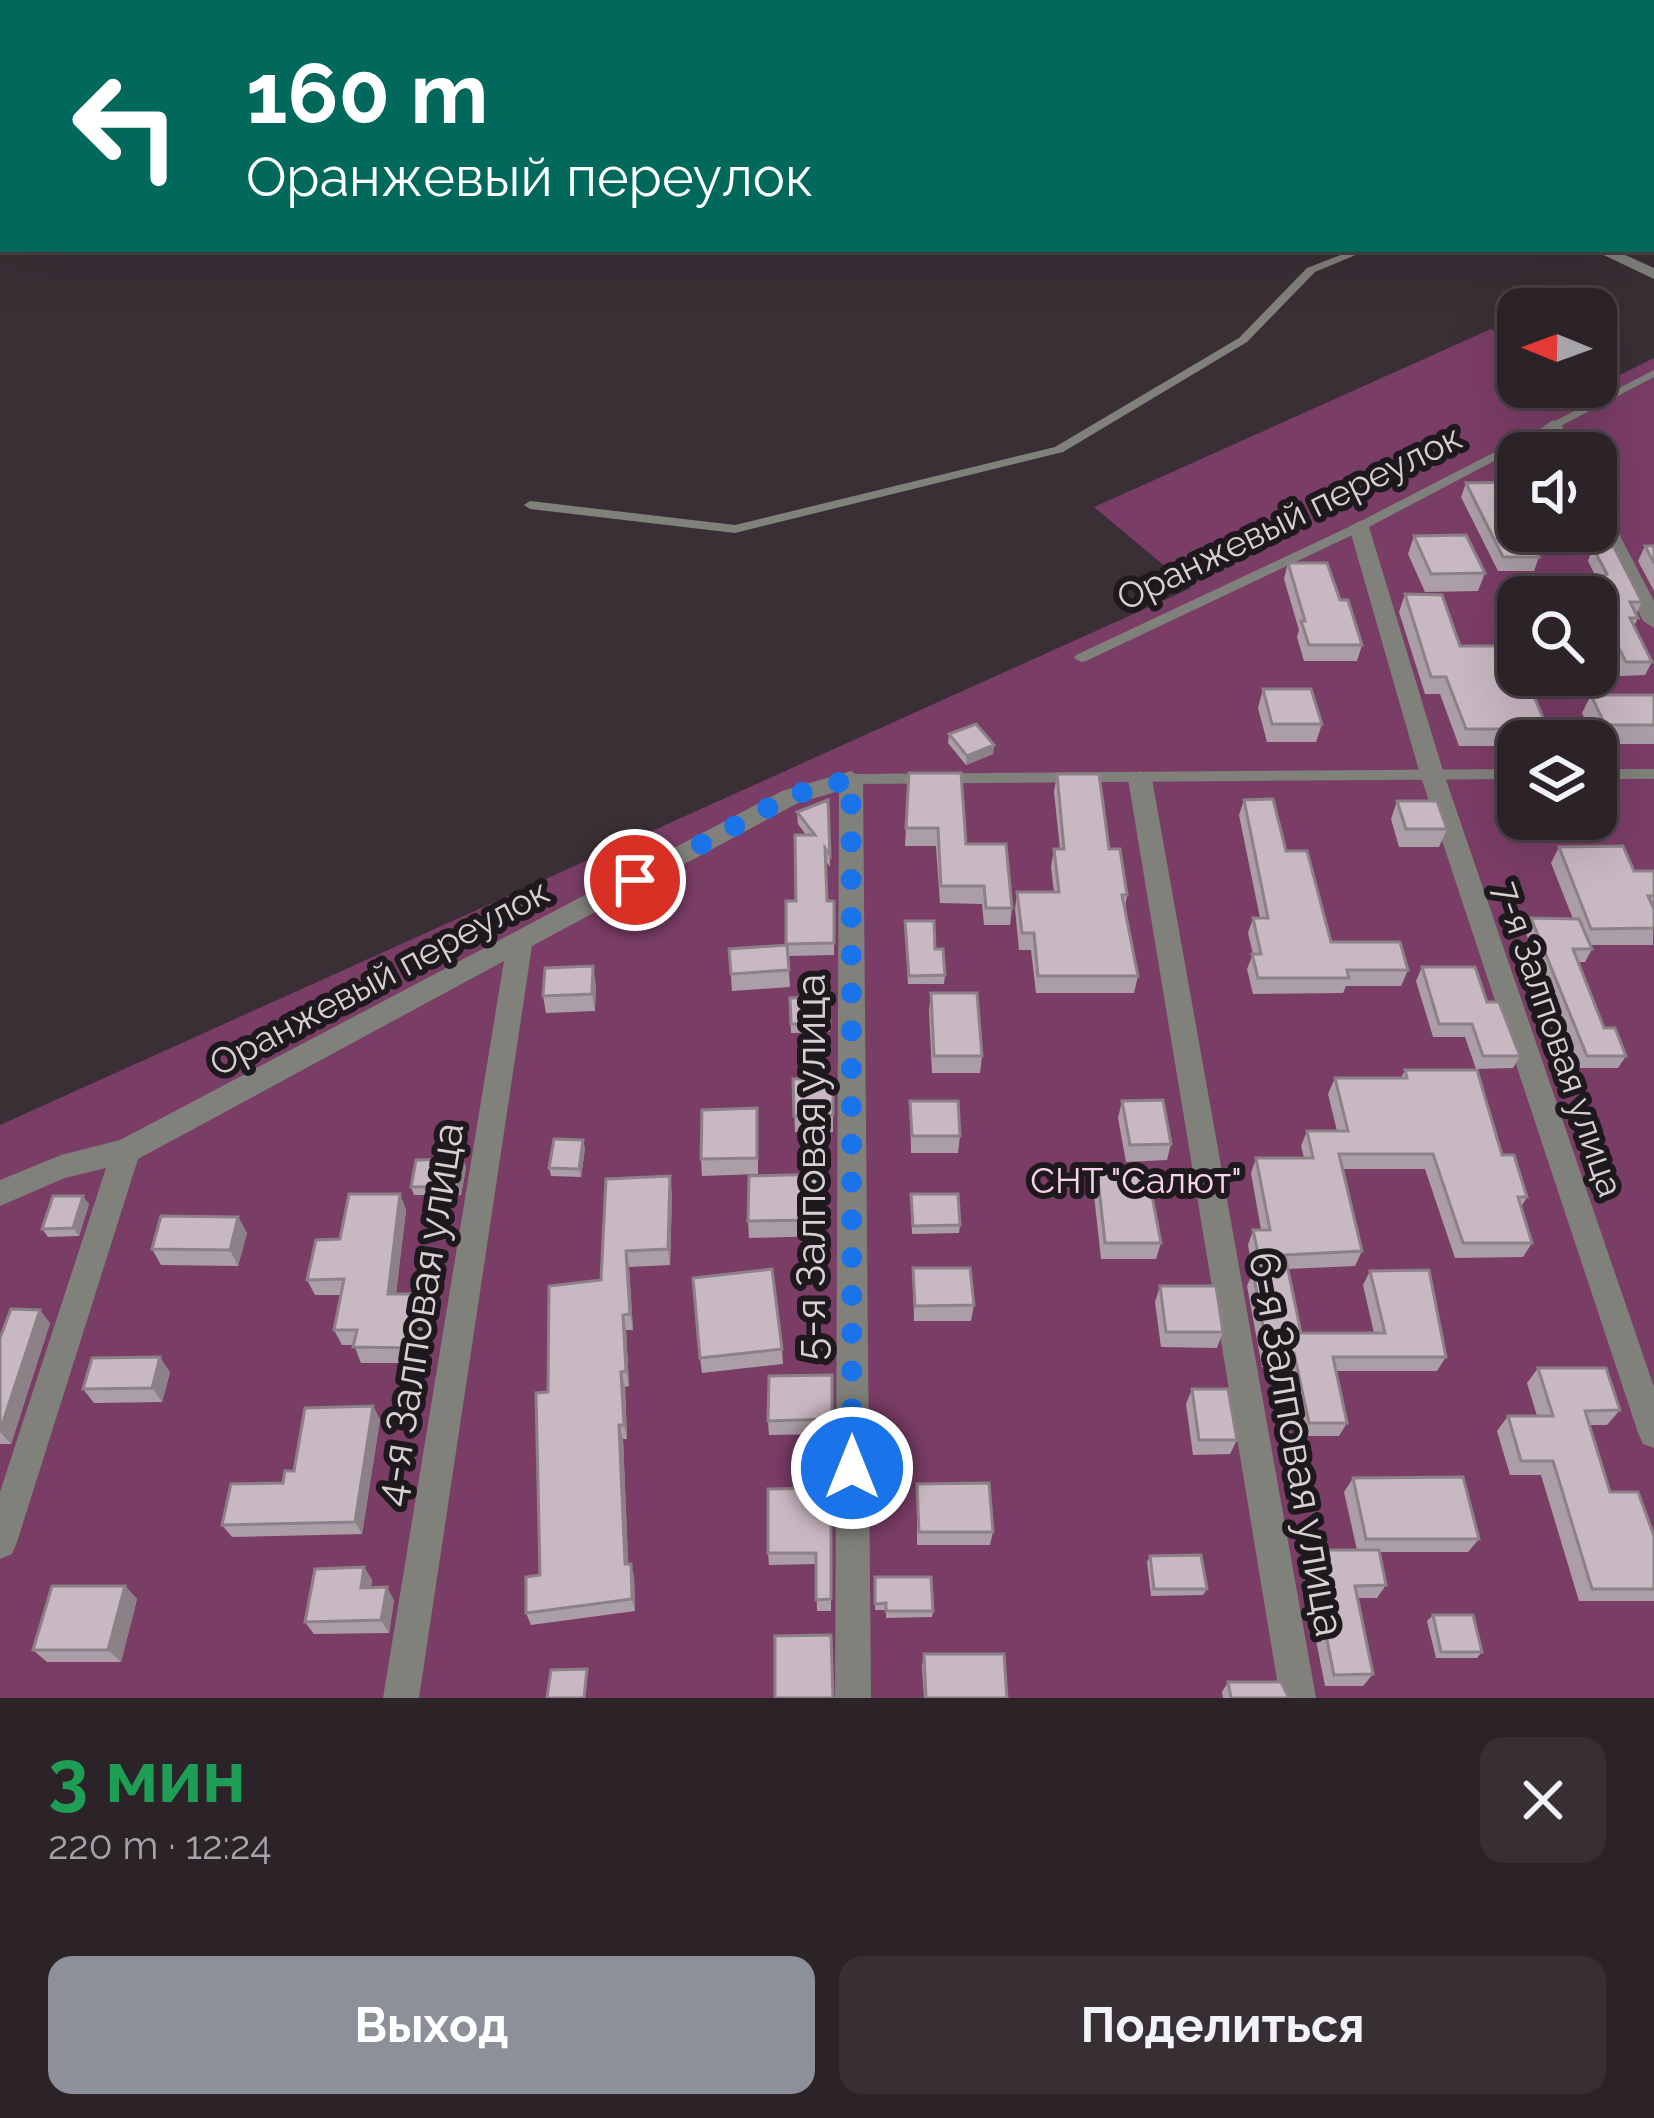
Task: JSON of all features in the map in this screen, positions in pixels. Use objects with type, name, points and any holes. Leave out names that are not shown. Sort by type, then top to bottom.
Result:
[{"type":"street","points":[[1606,252],[1654,274]]},
{"type":"street","points":[[1553,426],[1556,432]]},
{"type":"street","name":"7-я Залповая улица","points":[[1359,527],[1432,774],[1654,1433]]},
{"type":"street","points":[[1617,550],[1654,621]]},
{"type":"street","name":"Оранжевый переулок","points":[[0,1193],[61,1167],[126,1151],[790,796],[851,779]]},
{"type":"street","name":"5-я Залповая улица","points":[[851,779],[853,1698]]},
{"type":"street","name":"6-я Залповая улица","points":[[1140,779],[1298,1698]]},
{"type":"street","name":"4-я Залповая улица","points":[[401,1698],[520,944]]},
{"type":"street","points":[[0,1542],[126,1151]]},
{"type":"lane","points":[[530,506],[735,529],[1059,450],[1243,340],[1311,270],[1357,252]]},
{"type":"lane","name":"Оранжевый переулок","points":[[1081,658],[1359,527],[1654,373]]},
{"type":"lane","points":[[851,779],[1497,774]]},
{"type":"lane","points":[[1617,774],[1654,774]]},
{"type":"green space","name":"СНТ \"Салют\"","points":[[1491,329],[1497,332],[1497,408],[1617,408],[1617,376],[1654,358],[1654,1698],[0,1698],[0,1125],[1191,588],[1094,507]]},
{"type":"building","points":[[1497,482],[1497,545],[1466,483]]},
{"type":"building","points":[[1466,535],[1485,573],[1431,574],[1414,536]]},
{"type":"building","points":[[1500,552],[1537,552],[1539,557],[1503,557]]},
{"type":"building","points":[[1595,552],[1617,552],[1642,602],[1630,602],[1638,618],[1630,618],[1652,662],[1626,662],[1617,644],[1617,576],[1603,576],[1607,574]]},
{"type":"building","points":[[1288,563],[1327,563],[1340,600],[1348,600],[1362,645],[1309,645]]},
{"type":"building","points":[[1405,594],[1442,595],[1460,646],[1497,646],[1497,696],[1534,696],[1544,720],[1497,720],[1497,729],[1466,729],[1446,677],[1431,677]]},
{"type":"building","points":[[1263,689],[1311,689],[1322,724],[1272,724]]},
{"type":"building","points":[[1654,695],[1654,725],[1603,720],[1591,696]]},
{"type":"building","points":[[976,724],[994,745],[967,756],[949,734]]},
{"type":"building","points":[[909,773],[961,773],[966,844],[1006,844],[1012,908],[986,908],[984,886],[941,886],[938,828],[906,828]]},
{"type":"building","points":[[1057,774],[1099,774],[1109,849],[1120,849],[1127,895],[1122,895],[1138,976],[1038,976],[1034,933],[1022,933],[1017,892],[1059,892],[1054,849],[1064,849]]},
{"type":"building","points":[[1273,799],[1286,851],[1307,851],[1331,942],[1400,942],[1408,970],[1347,970],[1349,978],[1258,978],[1252,954],[1261,954],[1253,918],[1268,918],[1244,800]]},
{"type":"building","points":[[828,800],[827,901],[834,901],[834,943],[786,944],[786,901],[796,901],[795,835],[815,835],[797,812]]},
{"type":"building","points":[[1397,801],[1437,801],[1447,829],[1406,829]]},
{"type":"building","points":[[1623,846],[1634,871],[1654,871],[1654,896],[1648,896],[1654,928],[1591,929],[1559,847]]},
{"type":"building","points":[[1531,918],[1579,919],[1592,949],[1573,949],[1604,1028],[1615,1028],[1626,1056],[1587,1056]]},
{"type":"building","points":[[905,921],[934,921],[935,949],[943,949],[945,975],[909,976]]},
{"type":"building","points":[[787,945],[789,970],[731,974],[729,949]]},
{"type":"building","points":[[593,966],[592,994],[543,996],[545,968]]},
{"type":"building","points":[[1422,967],[1475,967],[1487,1002],[1499,1002],[1520,1056],[1483,1056],[1472,1024],[1439,1024]]},
{"type":"building","points":[[931,993],[977,993],[982,1056],[934,1056]]},
{"type":"building","points":[[828,997],[830,1024],[791,1024],[790,998]]},
{"type":"building","points":[[1405,1070],[1477,1070],[1502,1155],[1514,1155],[1527,1197],[1518,1197],[1532,1243],[1463,1243],[1433,1154],[1339,1154],[1362,1251],[1285,1255],[1301,1333],[1385,1333],[1370,1271],[1429,1270],[1446,1357],[1333,1357],[1347,1423],[1309,1423],[1294,1353],[1268,1354],[1253,1272],[1262,1271],[1253,1230],[1270,1230],[1256,1158],[1313,1158],[1307,1131],[1348,1131],[1335,1078],[1407,1078]]},
{"type":"building","points":[[833,1078],[833,1115],[794,1116],[793,1079]]},
{"type":"building","points":[[1163,1100],[1171,1144],[1130,1145],[1122,1101]]},
{"type":"building","points":[[910,1101],[958,1101],[960,1136],[912,1136]]},
{"type":"building","points":[[757,1108],[757,1158],[701,1159],[702,1110]]},
{"type":"building","points":[[554,1139],[583,1140],[579,1169],[549,1168]]},
{"type":"building","points":[[463,1159],[458,1186],[411,1187],[416,1160]]},
{"type":"building","points":[[1097,1170],[1147,1170],[1161,1243],[1105,1243]]},
{"type":"building","points":[[823,1174],[824,1220],[748,1221],[749,1176]]},
{"type":"building","points":[[670,1176],[668,1249],[626,1251],[630,1314],[623,1315],[626,1371],[621,1372],[624,1425],[619,1425],[625,1564],[631,1564],[632,1599],[526,1613],[526,1577],[540,1575],[536,1393],[548,1392],[549,1286],[601,1280],[606,1179]]},
{"type":"building","points":[[349,1194],[400,1194],[388,1294],[422,1294],[413,1348],[353,1347],[357,1330],[334,1330],[344,1279],[307,1280],[316,1240],[340,1239]]},
{"type":"building","points":[[911,1194],[958,1194],[960,1225],[913,1226]]},
{"type":"building","points":[[53,1196],[83,1196],[73,1228],[42,1229]]},
{"type":"building","points":[[161,1216],[238,1217],[230,1250],[152,1249]]},
{"type":"building","points":[[913,1268],[970,1268],[974,1305],[915,1306]]},
{"type":"building","points":[[772,1269],[782,1349],[700,1358],[693,1278]]},
{"type":"building","points":[[1160,1286],[1216,1286],[1223,1332],[1166,1332]]},
{"type":"building","points":[[11,1309],[40,1310],[0,1431],[0,1338]]},
{"type":"building","points":[[160,1357],[152,1388],[83,1389],[92,1358]]},
{"type":"building","points":[[1538,1368],[1606,1368],[1620,1410],[1585,1411],[1610,1492],[1638,1492],[1654,1536],[1654,1589],[1592,1589],[1553,1461],[1521,1461],[1508,1416],[1553,1416]]},
{"type":"building","points":[[832,1375],[832,1419],[768,1421],[769,1376]]},
{"type":"building","points":[[1192,1389],[1228,1389],[1237,1440],[1199,1440]]},
{"type":"building","points":[[373,1406],[355,1522],[222,1525],[231,1484],[283,1483],[285,1471],[294,1471],[305,1408]]},
{"type":"building","points":[[1463,1477],[1479,1539],[1366,1539],[1353,1478]]},
{"type":"building","points":[[989,1483],[993,1532],[919,1532],[917,1484]]},
{"type":"building","points":[[831,1488],[831,1599],[816,1600],[816,1553],[768,1553],[768,1489]]},
{"type":"building","points":[[1309,1550],[1379,1550],[1386,1585],[1355,1586],[1373,1674],[1334,1675]]},
{"type":"building","points":[[1201,1555],[1207,1589],[1154,1589],[1150,1556]]},
{"type":"building","points":[[364,1567],[361,1588],[387,1587],[381,1620],[305,1622],[315,1569]]},
{"type":"building","points":[[875,1577],[931,1577],[933,1611],[886,1611],[886,1603],[875,1604]]},
{"type":"building","points":[[52,1586],[125,1586],[108,1650],[33,1650]]},
{"type":"building","points":[[1433,1615],[1473,1615],[1482,1652],[1441,1652]]},
{"type":"building","points":[[831,1635],[833,1698],[775,1698],[775,1636]]},
{"type":"building","points":[[924,1654],[1004,1654],[1007,1698],[926,1698]]},
{"type":"building","points":[[587,1669],[584,1698],[547,1698],[551,1670]]},
{"type":"building","points":[[1228,1682],[1281,1682],[1289,1698],[1231,1698]]},
{"type":"route","points":[[635,880],[790,796],[851,779],[852,1468]]}]
